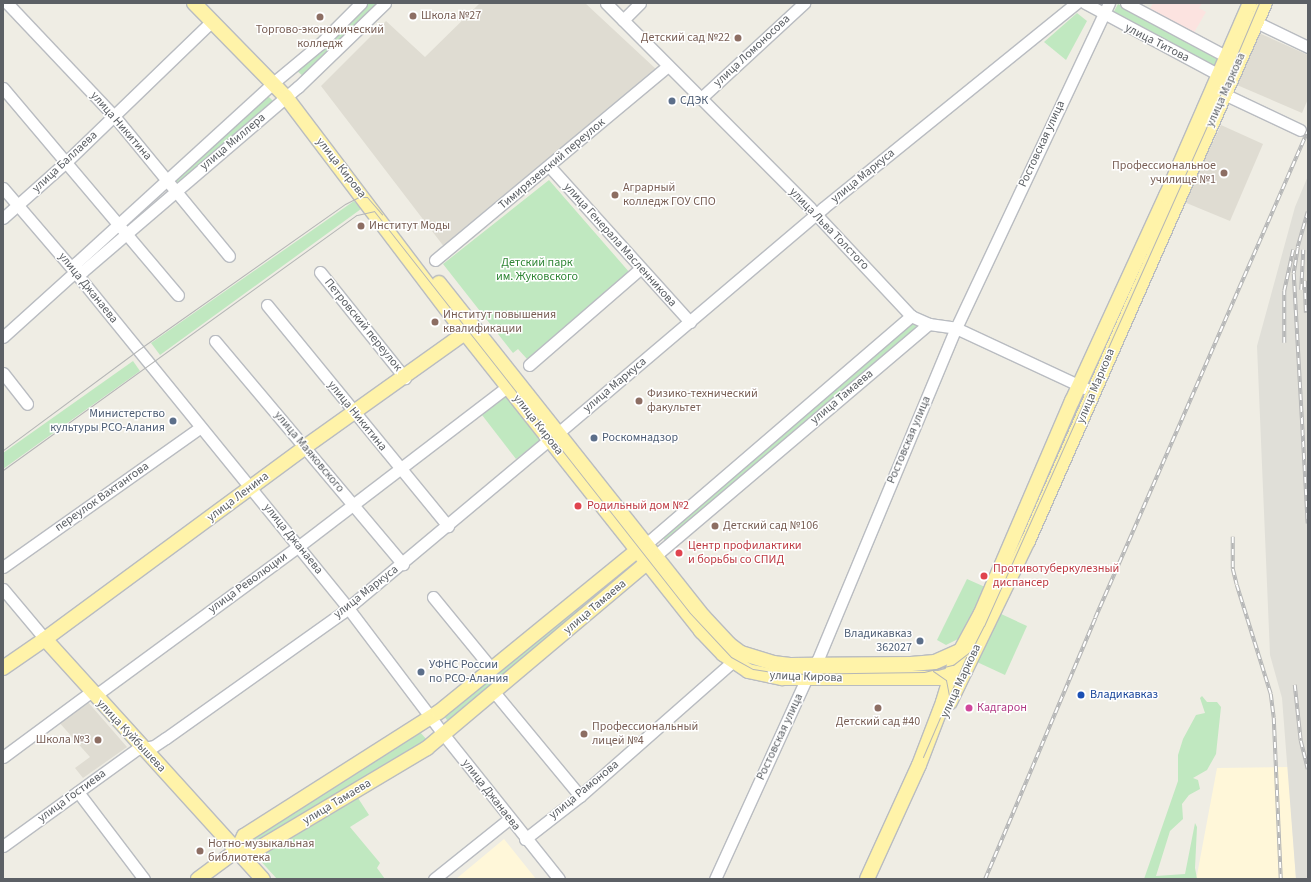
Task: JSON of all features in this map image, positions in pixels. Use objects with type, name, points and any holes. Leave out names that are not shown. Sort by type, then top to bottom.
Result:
[{"type":"main road","name":"улица Кирова","points":[[194,3],[289,94],[470,330],[641,548],[712,626],[741,653],[773,663],[815,664],[923,663],[946,659],[960,651]]},
{"type":"main road","name":"улица Кирова","points":[[204,3],[276,81]]},
{"type":"main road","name":"улица Маркова","points":[[1233,60],[1250,3]]},
{"type":"main road","name":"улица Маркова","points":[[867,879],[919,765],[943,702],[960,651],[966,644],[981,613],[1079,386],[1233,60],[1256,22],[1265,3]]},
{"type":"main road","name":"улица Маркова","points":[[919,765],[926,757],[965,671],[1028,541],[1224,94],[1225,78]]},
{"type":"main road","name":"улица Кирова","points":[[470,330],[508,386],[553,437]]},
{"type":"main road","name":"улица Ленина","points":[[3,668],[251,489],[305,447],[405,378],[470,330]]},
{"type":"main road","name":"улица Тамаева","points":[[198,879],[237,850],[244,836],[432,718],[641,548]]},
{"type":"main road","name":"улица Кирова","points":[[651,560],[700,631],[732,662],[748,671],[767,677],[806,679],[927,678],[951,676],[965,671]]},
{"type":"main road","name":"улица Тамаева","points":[[237,850],[256,850],[427,748],[651,560]]},
{"type":"main road","name":"улица Куйбышева","points":[[45,639],[142,748],[263,879]]},
{"type":"main road","points":[[927,678],[943,690],[943,702]]},
{"type":"street","name":"улица Никитина","points":[[7,3],[114,116],[229,256]]},
{"type":"street","name":"улица Миллера","points":[[75,272],[76,263],[276,81],[320,44],[361,3]]},
{"type":"street","name":"улица Миллера","points":[[3,337],[75,272],[83,271],[289,94],[385,3]]},
{"type":"street","name":"улица Льва Толстого","points":[[606,3],[816,215],[911,316],[929,324],[956,328],[1093,392]]},
{"type":"street","points":[[623,20],[640,3]]},
{"type":"street","name":"улица Ломоносова","points":[[700,99],[804,3]]},
{"type":"street","name":"улица Маркуса","points":[[142,748],[161,742],[348,608],[403,564],[816,215],[1076,3]]},
{"type":"street","name":"улица Титова","points":[[1084,3],[1103,15],[1225,78]]},
{"type":"street","name":"Ростовская улица","points":[[715,879],[806,679],[815,664],[956,328],[1109,3]]},
{"type":"street","name":"улица Титова","points":[[1126,3],[1233,60]]},
{"type":"street","name":"улица Баллаева","points":[[3,218],[66,162],[212,21]]},
{"type":"street","points":[[1256,22],[1308,47]]},
{"type":"street","name":"Тимирязевский переулок","points":[[435,260],[550,167],[668,66]]},
{"type":"street","points":[[3,88],[178,295]]},
{"type":"street","points":[[1224,94],[1300,130]]},
{"type":"street","name":"улица Генерала Масленникова","points":[[550,167],[690,322]]},
{"type":"street","name":"улица Джанаева","points":[[3,188],[75,272],[299,546],[509,819],[559,879]]},
{"type":"street","points":[[529,365],[641,268]]},
{"type":"street","name":"Петровский переулок","points":[[320,272],[405,378]]},
{"type":"street","name":"улица Никитина","points":[[267,305],[448,526]]},
{"type":"street","name":"улица Тамаева","points":[[641,548],[911,316]]},
{"type":"street","name":"улица Тамаева","points":[[651,560],[929,324]]},
{"type":"street","name":"улица Маяковского","points":[[215,341],[403,564]]},
{"type":"street","points":[[3,373],[28,404]]},
{"type":"street","name":"улица Революции","points":[[3,757],[88,694],[100,692],[299,546],[508,386]]},
{"type":"street","name":"переулок Вахтангова","points":[[3,567],[201,426]]},
{"type":"street","name":"улица Куйбышева","points":[[3,589],[45,639]]},
{"type":"street","points":[[433,597],[492,669]]},
{"type":"street","name":"улица Рамонова","points":[[525,839],[580,796],[732,662]]},
{"type":"street","points":[[494,692],[580,796]]},
{"type":"street","name":"улица Гостиева","points":[[3,846],[142,748]]},
{"type":"street","points":[[78,792],[144,879]]},
{"type":"street","points":[[434,879],[509,819]]},
{"type":"shaded area","points":[[480,3],[585,3],[657,70],[445,248],[321,86],[386,21],[425,57]]},
{"type":"shaded area","points":[[1153,3],[1202,3],[1199,8],[1206,12],[1192,36],[1149,11]]},
{"type":"shaded area","points":[[1259,33],[1308,55],[1308,99],[1302,113],[1237,85]]},
{"type":"shaded area","name":"Профессиональное училище №1","points":[[1221,125],[1263,144],[1230,221],[1184,202]]},
{"type":"shaded area","points":[[1308,176],[1308,879],[1296,879],[1282,698],[1270,655],[1257,346],[1295,207]]},
{"type":"shaded area","name":"Школа №3","points":[[87,701],[127,747],[83,778],[75,768],[90,757],[57,720]]},
{"type":"shaded area","points":[[1288,767],[1296,879],[1193,879],[1197,875],[1217,768]]},
{"type":"shaded area","points":[[504,839],[536,879],[456,879]]},
{"type":"green space","points":[[365,3],[380,3],[304,77],[296,70]]},
{"type":"green space","points":[[1118,4],[1222,60],[1217,71],[1112,15]]},
{"type":"green space","points":[[1077,13],[1087,21],[1066,60],[1044,42]]},
{"type":"green space","points":[[266,94],[273,101],[178,184],[174,180]]},
{"type":"green space","name":"Детский парк им. Жуковского","points":[[549,180],[630,273],[527,359],[518,349],[513,353],[443,264]]},
{"type":"green space","points":[[354,201],[361,209],[160,355],[151,343]]},
{"type":"green space","points":[[912,321],[918,329],[666,542],[660,534]]},
{"type":"green space","points":[[133,361],[140,371],[3,469],[3,453]]},
{"type":"green space","points":[[507,396],[541,440],[516,459],[482,415]]},
{"type":"green space","points":[[633,558],[640,565],[450,724],[444,716]]},
{"type":"green space","points":[[967,579],[985,587],[960,638],[946,645],[937,640]]},
{"type":"green space","points":[[999,613],[1027,626],[1005,675],[977,662]]},
{"type":"green space","points":[[1202,696],[1207,702],[1217,702],[1221,707],[1216,754],[1207,770],[1193,778],[1198,780],[1200,789],[1189,795],[1182,804],[1183,819],[1170,831],[1156,876],[1185,874],[1195,823],[1197,827],[1195,868],[1197,879],[1144,879],[1178,781],[1178,755],[1183,739],[1196,715],[1205,713],[1200,698]]},
{"type":"green space","points":[[419,731],[428,741],[258,847],[251,835]]},
{"type":"green space","points":[[358,798],[369,815],[350,827],[380,863],[377,868],[385,879],[277,879],[257,857]]},
{"type":"tram line","points":[[3,470],[357,215],[374,211],[690,613],[731,657],[753,669],[785,674],[924,672],[953,665],[971,651],[984,626],[1206,128],[1259,3]]},
{"type":"tram line","points":[[3,450],[138,350],[345,204],[359,197],[367,197],[382,214]]},
{"type":"tram line","points":[[923,757],[966,657]]},
{"type":"tram line","points":[[933,671],[946,680],[949,695]]},
{"type":"railway","points":[[985,879],[1095,618],[1308,130]]},
{"type":"railway","points":[[1308,212],[1298,248],[1294,274],[1308,524]]},
{"type":"railway","points":[[1284,343],[1284,291],[1293,250]]},
{"type":"railway","points":[[1301,290],[1303,250]]},
{"type":"railway","points":[[1305,281],[1306,313]]},
{"type":"railway","points":[[1233,537],[1233,569],[1271,694],[1274,718],[1281,879]]},
{"type":"railway","points":[[1295,685],[1301,741],[1308,769]]},
{"type":"place","name":"Школа №27","points":[[413,16]]},
{"type":"place","name":"Торгово-экономический колледж","points":[[320,17]]},
{"type":"place","name":"Детский сад №22","points":[[738,38]]},
{"type":"place","name":"СДЭК","points":[[672,101]]},
{"type":"place","name":"Профессиональное училище №1","points":[[1224,173]]},
{"type":"place","name":"Аграрный колледж ГОУ СПО","points":[[615,195]]},
{"type":"place","name":"Институт Моды","points":[[361,226]]},
{"type":"place","name":"Институт повышения квалификации","points":[[435,322]]},
{"type":"place","name":"Физико-технический факультет","points":[[639,401]]},
{"type":"place","name":"Министерство культуры РСО-Алания","points":[[173,421]]},
{"type":"place","name":"Роскомнадзор","points":[[594,438]]},
{"type":"place","name":"Родильный дом №2","points":[[578,506]]},
{"type":"place","name":"Детский сад №106","points":[[715,526]]},
{"type":"place","name":"Центр профилактики и борьбы со СПИД","points":[[679,553]]},
{"type":"place","name":"Противотуберкулезный диспансер","points":[[984,576]]},
{"type":"place","name":"Владикавказ 362027","points":[[920,641]]},
{"type":"place","name":"УФНС России по РСО-Алания","points":[[421,672]]},
{"type":"place","name":"Владикавказ","points":[[1081,695]]},
{"type":"place","name":"Детский сад #40","points":[[878,708]]},
{"type":"place","name":"Кадгарон","points":[[969,708]]},
{"type":"place","name":"Профессиональный лицей №4","points":[[584,734]]},
{"type":"place","name":"Школа №3","points":[[98,740]]},
{"type":"place","name":"Нотно-музыкальная библиотека","points":[[200,851]]}]
